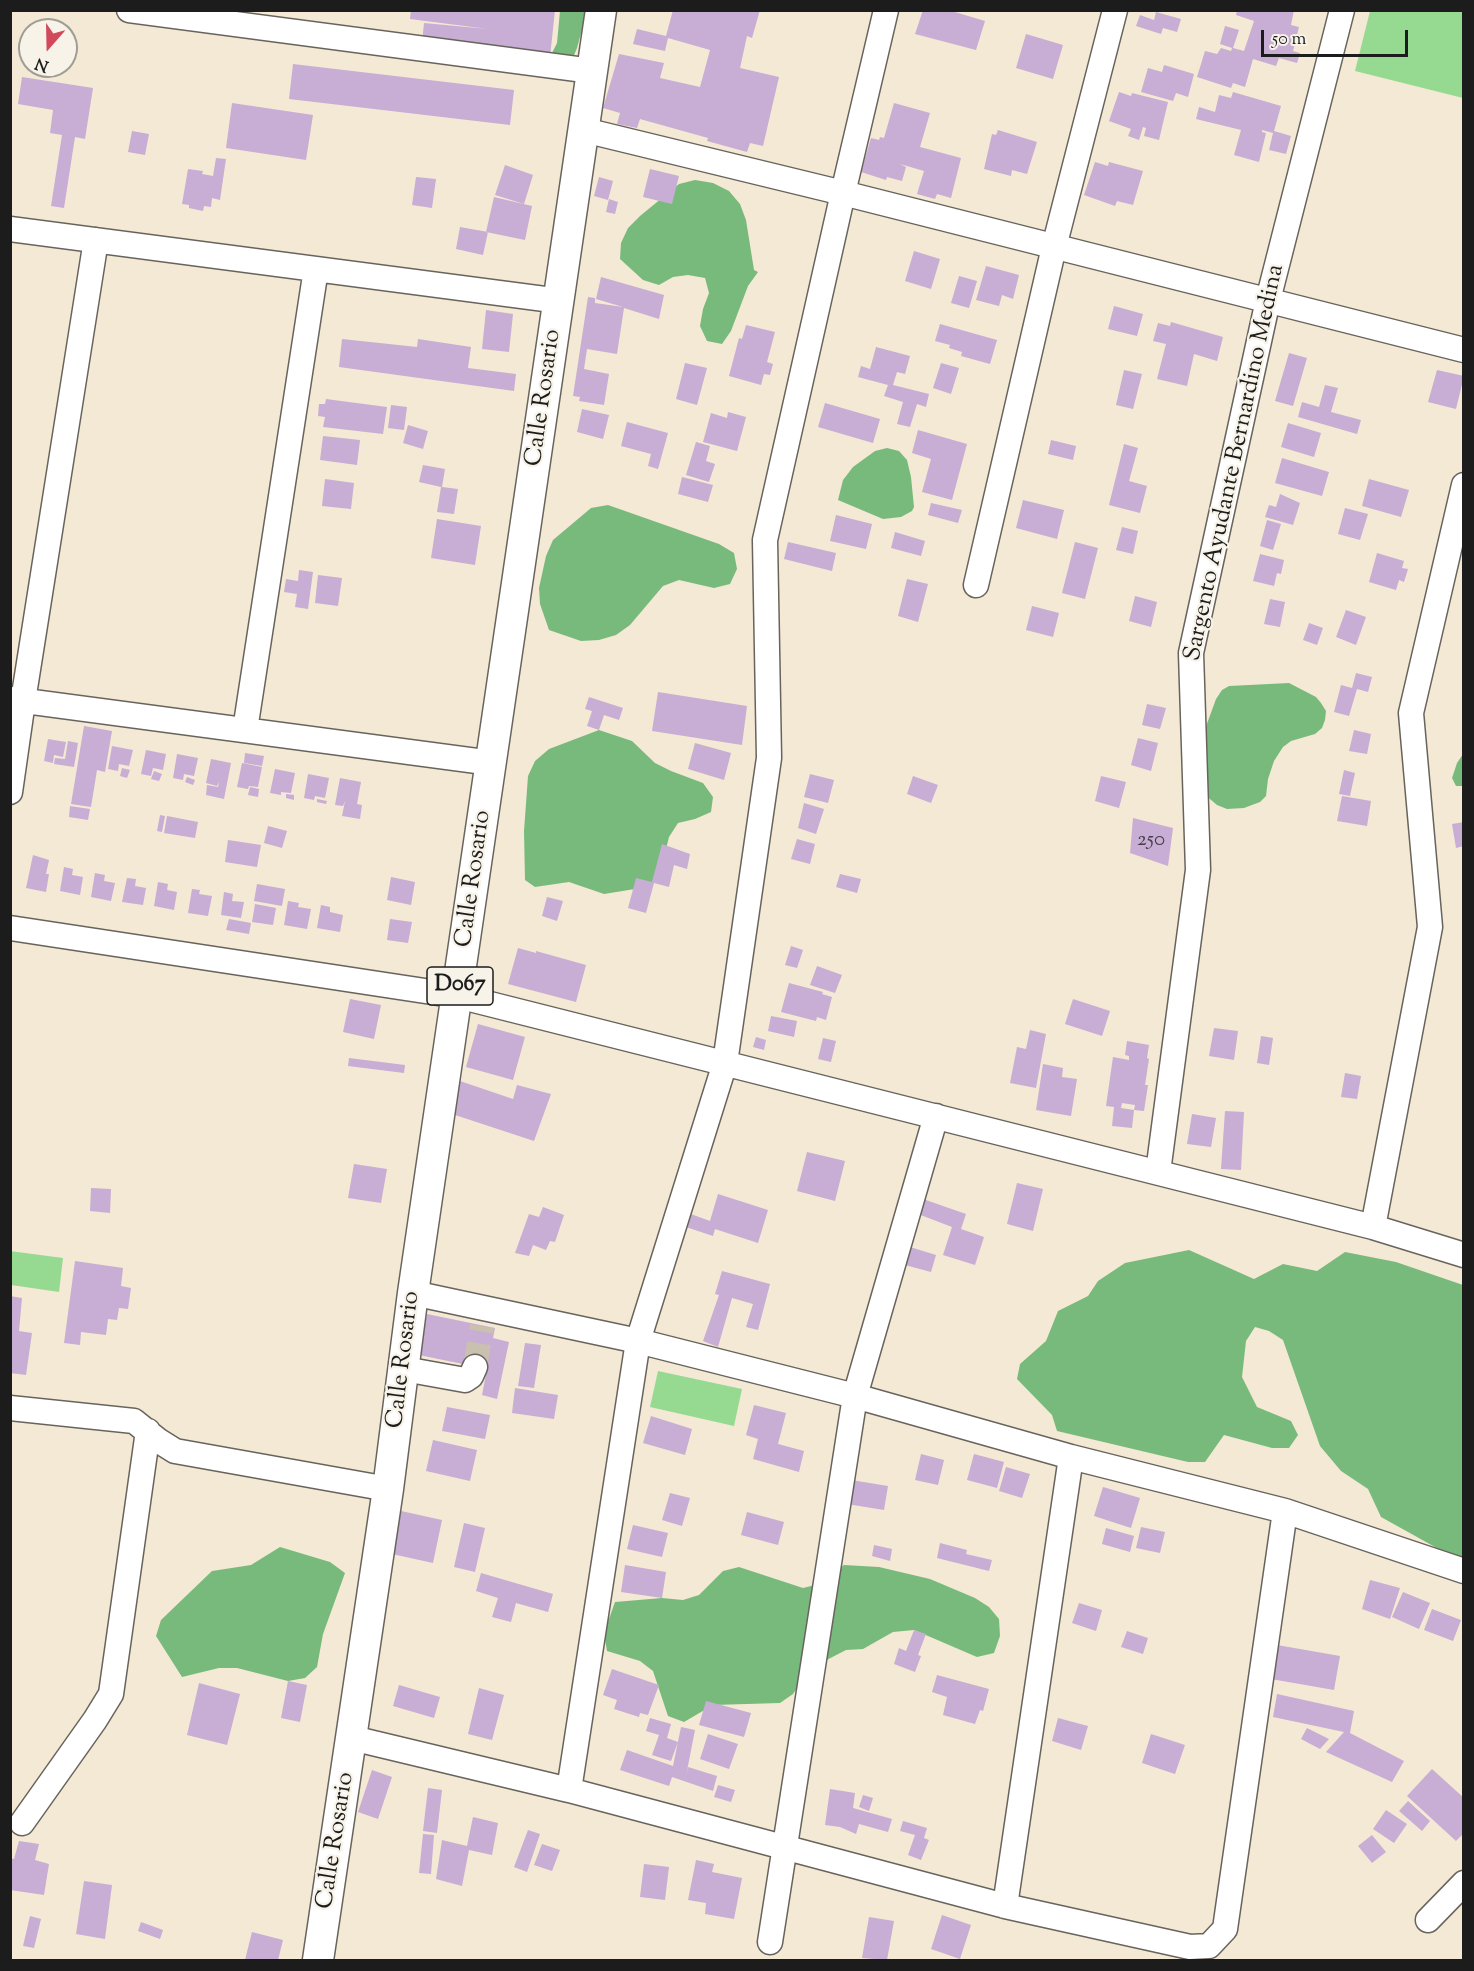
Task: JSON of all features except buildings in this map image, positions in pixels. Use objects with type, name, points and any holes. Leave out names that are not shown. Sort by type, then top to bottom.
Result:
[{"type":"main road","name":"Calle Rosario","points":[[318,1960],[601,10]]},
{"type":"street","points":[[129,10],[592,71]]},
{"type":"street","points":[[569,1790],[638,1341],[724,1063],[769,758],[765,540],[886,10]]},
{"type":"street","points":[[976,585],[1054,247],[1115,10]]},
{"type":"street","name":"Sargento Ayudante Bernardino Medina","points":[[1158,1172],[1198,870],[1191,653],[1268,300],[1342,10]]},
{"type":"street","points":[[584,130],[1464,350]]},
{"type":"street","points":[[10,229],[560,301]]},
{"type":"street","points":[[10,792],[17,700],[96,240]]},
{"type":"street","points":[[245,730],[316,269]]},
{"type":"street","points":[[1373,1227],[1430,927],[1411,713],[1464,485]]},
{"type":"street","points":[[17,700],[492,763]]},
{"type":"street","points":[[10,928],[458,996],[1373,1227],[1464,1255]]},
{"type":"street","points":[[770,1942],[855,1396],[936,1116]]},
{"type":"street","points":[[413,1293],[484,1317],[638,1341],[855,1396],[1071,1457],[1285,1510],[1464,1571]]},
{"type":"street","points":[[404,1369],[465,1380],[471,1376],[475,1366]]},
{"type":"street","points":[[10,1408],[134,1421],[176,1451],[388,1489]]},
{"type":"street","points":[[22,1823],[96,1720],[111,1694],[148,1431]]},
{"type":"street","points":[[1005,1906],[1071,1457]]},
{"type":"street","points":[[352,1738],[569,1790],[1005,1906],[1190,1947],[1209,1946],[1225,1929],[1285,1510]]},
{"type":"street","points":[[1428,1920],[1464,1883]]},
{"type":"green space","points":[[560,11],[587,11],[577,48],[565,77],[550,57],[557,43]]},
{"type":"green space","points":[[1370,11],[1463,11],[1463,98],[1355,71]]},
{"type":"green space","points":[[695,180],[713,183],[729,191],[740,204],[746,220],[754,270],[758,272],[748,286],[731,331],[722,344],[707,341],[700,326],[709,293],[705,278],[688,275],[673,277],[659,285],[643,280],[620,259],[621,243],[628,228],[679,184]]},
{"type":"green space","points":[[887,448],[899,451],[907,460],[914,507],[912,511],[901,517],[883,519],[838,500],[843,480],[853,467],[875,451]]},
{"type":"green space","points":[[608,505],[719,544],[734,553],[737,569],[730,584],[714,588],[679,580],[663,586],[630,625],[616,635],[599,640],[581,641],[549,630],[540,604],[539,588],[546,556],[553,540],[591,508]]},
{"type":"green space","points":[[1289,683],[1316,697],[1321,703],[1326,711],[1322,728],[1315,734],[1291,741],[1283,747],[1274,761],[1268,779],[1266,796],[1260,802],[1244,808],[1227,809],[1217,805],[1197,788],[1201,740],[1216,699],[1222,690],[1229,686]]},
{"type":"green space","points":[[599,730],[632,741],[655,763],[703,783],[713,797],[711,812],[678,823],[669,837],[661,869],[652,882],[641,888],[604,894],[569,882],[535,887],[525,880],[524,831],[528,776],[535,761],[549,749]]},
{"type":"green space","points":[[1463,754],[1463,786],[1456,786],[1452,778]]},
{"type":"green space","points":[[1189,1250],[1254,1279],[1283,1264],[1317,1271],[1345,1252],[1396,1262],[1463,1285],[1463,1561],[1381,1517],[1368,1489],[1341,1471],[1320,1446],[1283,1340],[1269,1331],[1255,1327],[1246,1341],[1242,1377],[1257,1407],[1291,1421],[1298,1435],[1289,1448],[1272,1448],[1224,1435],[1205,1462],[1188,1462],[1057,1431],[1052,1415],[1017,1379],[1020,1364],[1046,1341],[1058,1311],[1088,1296],[1098,1281],[1125,1263]]},
{"type":"green space","points":[[10,1251],[63,1258],[59,1292],[11,1285]]},
{"type":"green space","points":[[658,1371],[742,1389],[734,1426],[650,1407]]},
{"type":"green space","points":[[280,1547],[330,1562],[345,1573],[323,1634],[317,1667],[305,1678],[288,1681],[237,1668],[219,1668],[182,1677],[156,1636],[161,1620],[212,1571],[251,1565]]},
{"type":"green space","points":[[844,1565],[879,1567],[930,1579],[975,1598],[989,1607],[999,1619],[1000,1636],[994,1653],[977,1657],[914,1630],[893,1632],[863,1649],[846,1650],[811,1668],[793,1694],[780,1703],[713,1705],[684,1722],[668,1716],[653,1671],[640,1661],[607,1651],[604,1633],[615,1602],[662,1598],[683,1600],[699,1595],[723,1571],[739,1567],[803,1588],[819,1584]]},
{"type":"tunnel","points":[[475,1367],[482,1326]]}]
